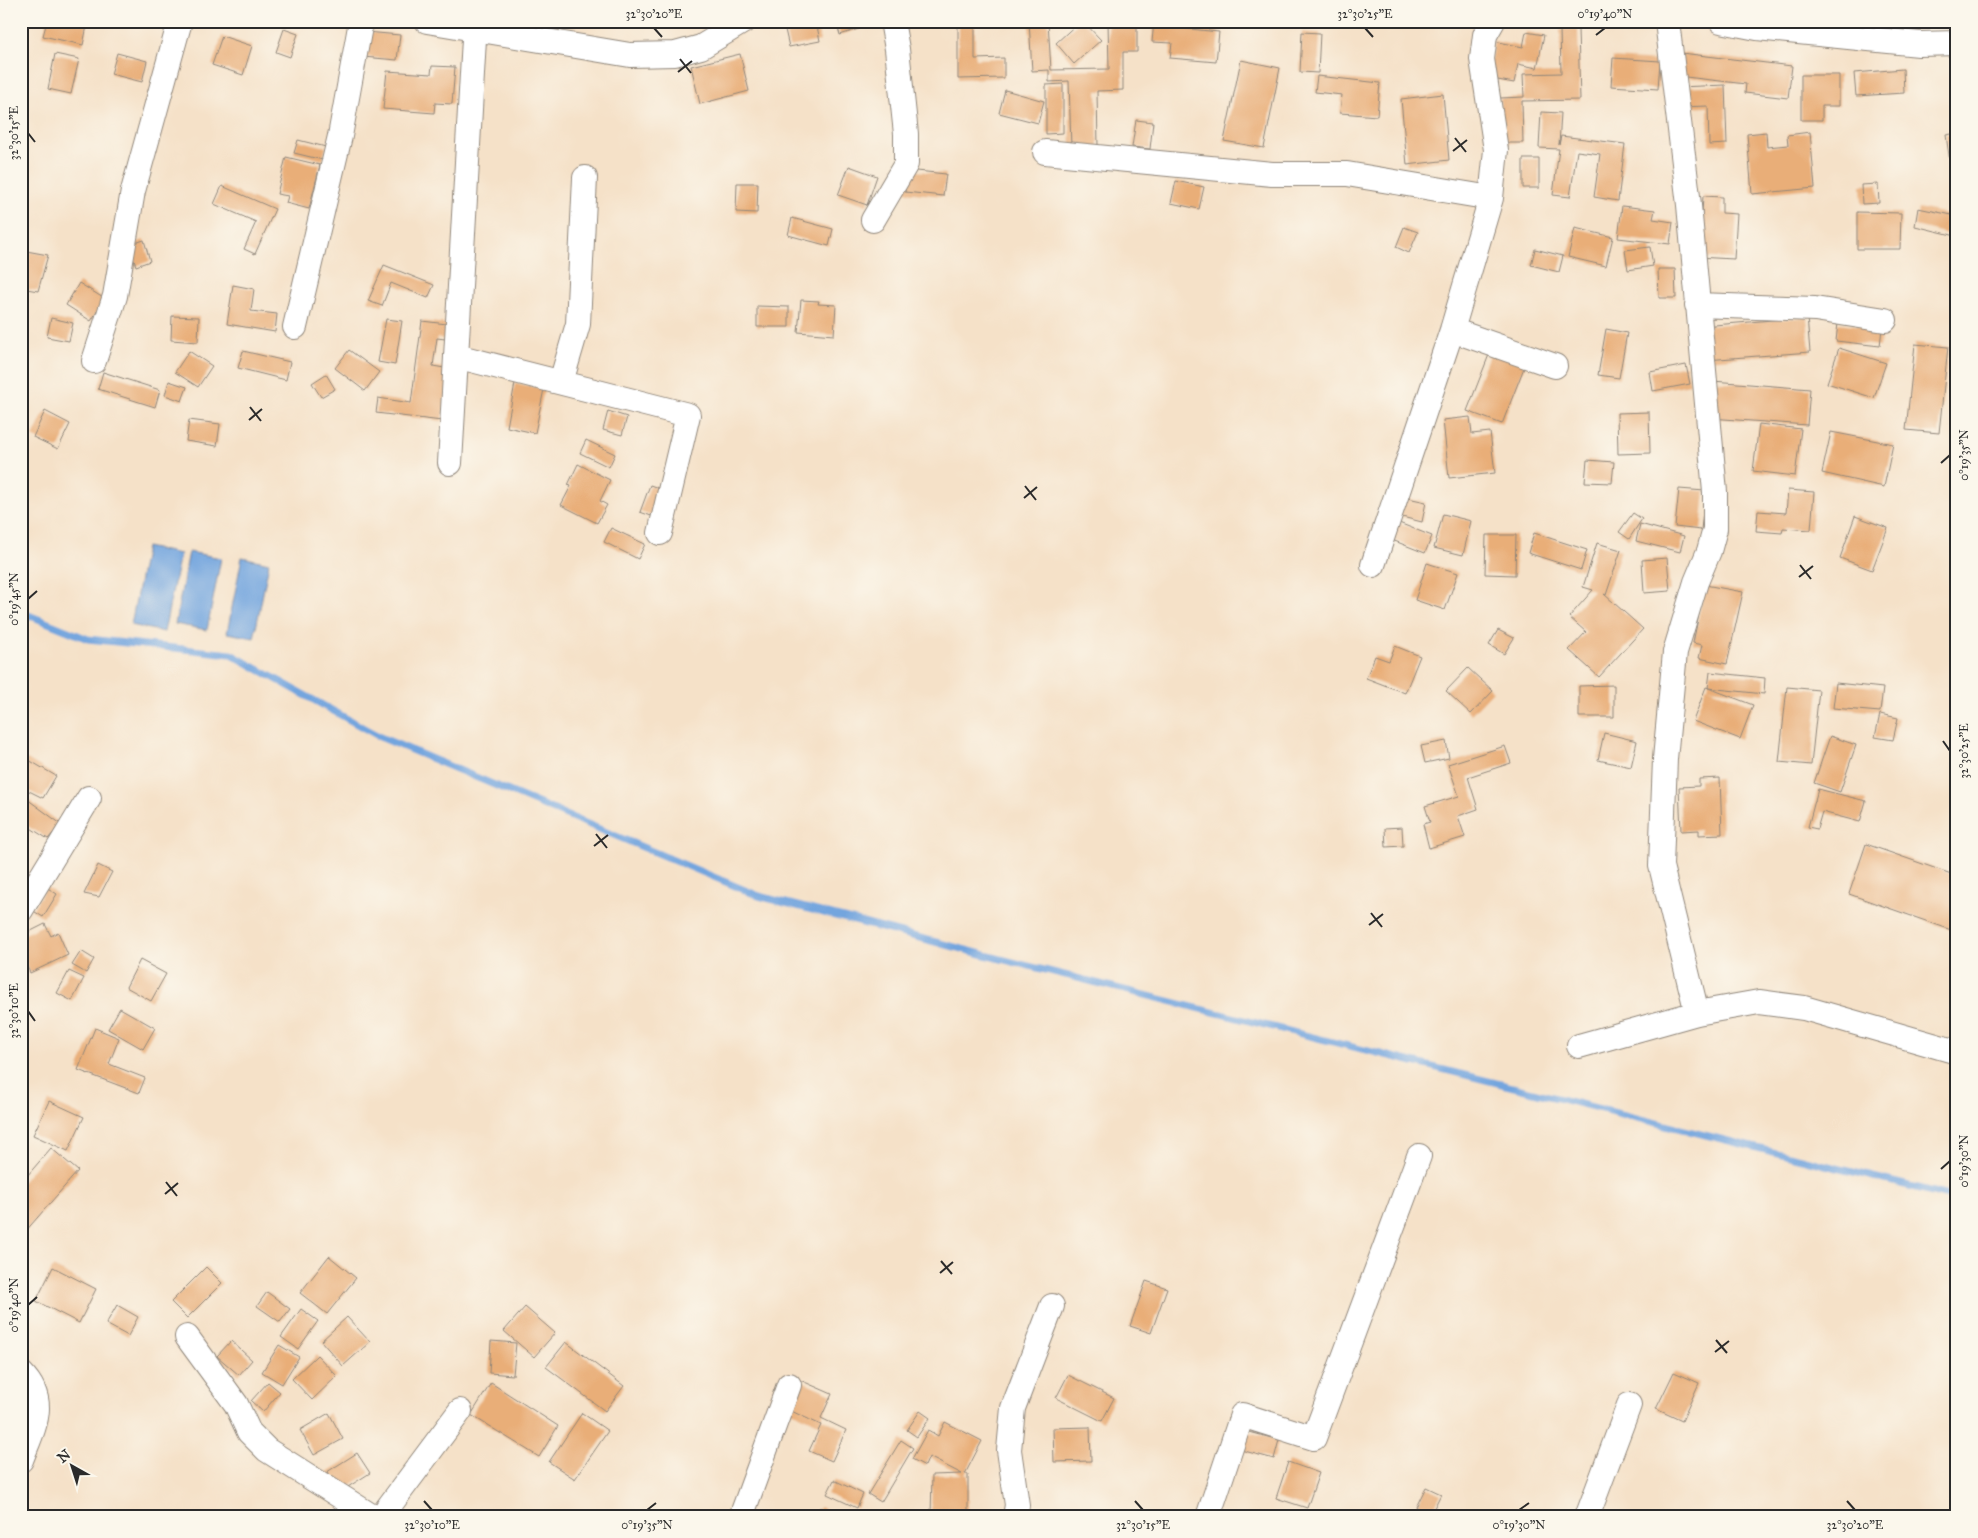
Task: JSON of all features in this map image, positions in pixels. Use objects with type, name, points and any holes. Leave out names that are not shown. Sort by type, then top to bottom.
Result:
[{"type":"street","points":[[94,361],[115,296],[133,192],[180,21]]},
{"type":"street","points":[[295,327],[340,136],[361,21]]},
{"type":"street","points":[[427,21],[475,24],[630,54],[674,54],[701,47],[744,21]]},
{"type":"street","points":[[873,220],[906,164],[906,134],[897,49],[892,21]]},
{"type":"street","points":[[1373,565],[1452,330],[1491,198],[1496,150],[1482,59],[1485,35],[1493,21]]},
{"type":"street","points":[[1668,21],[1690,204],[1697,305],[1715,492],[1715,529],[1709,551],[1696,582],[1675,652],[1666,759],[1661,866],[1698,1013]]},
{"type":"street","points":[[1721,21],[1757,28],[1919,44],[1957,43]]},
{"type":"street","points":[[450,463],[475,24]]},
{"type":"street","points":[[1045,152],[1272,174],[1346,174],[1491,198]]},
{"type":"street","points":[[561,382],[578,324],[585,178]]},
{"type":"street","points":[[1697,305],[1815,309],[1886,320]]},
{"type":"street","points":[[1452,330],[1554,366]]},
{"type":"street","points":[[456,356],[688,415],[660,533]]},
{"type":"street","points":[[21,910],[89,798]]},
{"type":"street","points":[[1579,1046],[1698,1013],[1759,1002],[1804,1008],[1957,1052]]},
{"type":"street","points":[[1208,1517],[1242,1415],[1314,1438],[1419,1156]]},
{"type":"street","points":[[1015,1517],[1017,1505],[1009,1450],[1013,1408],[1052,1306]]},
{"type":"street","points":[[187,1337],[236,1404],[249,1432],[268,1450],[373,1517]]},
{"type":"street","points":[[21,1373],[29,1381],[36,1398],[38,1416],[21,1460]]},
{"type":"street","points":[[741,1517],[789,1384]]},
{"type":"street","points":[[1587,1517],[1629,1406]]},
{"type":"street","points":[[381,1517],[460,1411]]},
{"type":"water","points":[[146,547],[180,554],[164,632],[131,625]]},
{"type":"water","points":[[189,552],[221,558],[207,630],[175,624]]},
{"type":"water","points":[[242,557],[269,563],[254,638],[227,633]]},
{"type":"building","points":[[47,21],[88,21],[83,45],[43,36]]},
{"type":"building","points":[[783,21],[816,21],[820,41],[789,47]]},
{"type":"building","points":[[836,21],[880,21],[880,22],[840,35]]},
{"type":"building","points":[[958,21],[975,21],[975,59],[1004,58],[1004,78],[958,79]]},
{"type":"building","points":[[1029,21],[1048,21],[1051,70],[1109,69],[1108,21],[1137,21],[1137,52],[1123,52],[1123,90],[1097,91],[1098,147],[1071,148],[1069,81],[1049,82],[1049,70],[1032,71]]},
{"type":"building","points":[[1080,21],[1083,21],[1101,40],[1074,64],[1056,43]]},
{"type":"building","points":[[1154,21],[1172,21],[1171,27],[1219,32],[1216,62],[1170,58],[1172,43],[1152,42]]},
{"type":"building","points":[[284,29],[298,34],[290,57],[276,52]]},
{"type":"building","points":[[1560,29],[1578,29],[1580,100],[1522,101],[1523,143],[1501,143],[1500,98],[1524,97],[1523,74],[1561,73]]},
{"type":"building","points":[[366,32],[400,35],[397,60],[363,57]]},
{"type":"building","points":[[1302,32],[1320,33],[1318,73],[1300,72]]},
{"type":"building","points":[[1526,32],[1544,35],[1537,68],[1518,64],[1514,83],[1487,78],[1494,41],[1523,47]]},
{"type":"building","points":[[222,36],[252,46],[243,75],[212,65]]},
{"type":"building","points":[[117,53],[147,61],[142,82],[111,74]]},
{"type":"building","points":[[1681,53],[1792,66],[1788,98],[1745,93],[1746,84],[1677,76]]},
{"type":"building","points":[[55,54],[79,59],[71,94],[48,89]]},
{"type":"building","points":[[740,54],[749,91],[700,104],[691,66]]},
{"type":"building","points":[[1613,58],[1660,61],[1658,89],[1611,86]]},
{"type":"building","points":[[1241,60],[1280,68],[1264,148],[1224,141]]},
{"type":"building","points":[[432,66],[455,67],[452,104],[435,103],[434,113],[383,109],[387,71],[431,74]]},
{"type":"building","points":[[1903,69],[1904,93],[1856,96],[1854,73]]},
{"type":"building","points":[[1801,75],[1839,75],[1839,106],[1822,106],[1822,120],[1801,120]]},
{"type":"building","points":[[1317,76],[1380,83],[1377,116],[1340,113],[1342,95],[1315,92]]},
{"type":"building","points":[[1063,84],[1063,133],[1046,134],[1046,85]]},
{"type":"building","points":[[1725,85],[1727,144],[1709,145],[1708,106],[1679,107],[1679,87]]},
{"type":"building","points":[[1005,90],[1044,101],[1038,123],[999,113]]},
{"type":"building","points":[[1443,94],[1449,160],[1407,165],[1401,99]]},
{"type":"building","points":[[1541,112],[1561,113],[1559,145],[1561,136],[1625,144],[1618,201],[1594,197],[1600,154],[1577,151],[1570,197],[1553,195],[1559,149],[1539,148]]},
{"type":"building","points":[[1136,120],[1153,122],[1150,149],[1132,147]]},
{"type":"building","points":[[1766,132],[1767,147],[1788,145],[1787,135],[1810,132],[1815,188],[1752,194],[1747,134]]},
{"type":"building","points":[[1957,133],[1957,188],[1954,189],[1946,135]]},
{"type":"building","points":[[298,140],[326,147],[323,160],[294,153]]},
{"type":"building","points":[[286,157],[320,165],[309,209],[286,203],[288,196],[277,194]]},
{"type":"building","points":[[1523,159],[1539,159],[1539,188],[1523,188]]},
{"type":"building","points":[[849,166],[877,176],[867,205],[838,195]]},
{"type":"building","points":[[907,170],[946,174],[943,196],[905,192]]},
{"type":"building","points":[[1176,181],[1204,187],[1199,209],[1171,203]]},
{"type":"building","points":[[737,183],[758,183],[757,213],[736,212]]},
{"type":"building","points":[[1878,184],[1879,203],[1862,204],[1861,185]]},
{"type":"building","points":[[222,186],[275,209],[255,254],[244,249],[256,222],[214,204]]},
{"type":"building","points":[[1703,196],[1722,197],[1722,213],[1737,214],[1734,259],[1696,257],[1699,214],[1702,214]]},
{"type":"building","points":[[1622,206],[1655,210],[1653,219],[1673,222],[1670,244],[1618,238]]},
{"type":"building","points":[[1918,208],[1957,216],[1956,236],[1915,226]]},
{"type":"building","points":[[1857,212],[1901,213],[1900,249],[1857,249]]},
{"type":"building","points":[[792,218],[833,229],[829,246],[788,235]]},
{"type":"building","points":[[1404,227],[1418,232],[1409,253],[1396,247]]},
{"type":"building","points":[[1575,228],[1613,237],[1606,266],[1568,257]]},
{"type":"building","points":[[144,240],[150,261],[136,266],[129,245]]},
{"type":"building","points":[[1650,247],[1653,266],[1628,270],[1625,250]]},
{"type":"building","points":[[1535,249],[1563,256],[1559,272],[1531,265]]},
{"type":"building","points":[[21,250],[48,255],[38,291],[21,288]]},
{"type":"building","points":[[384,265],[434,285],[428,298],[391,283],[382,306],[368,301]]},
{"type":"building","points":[[1658,269],[1675,269],[1676,298],[1659,298]]},
{"type":"building","points":[[79,283],[105,299],[91,321],[66,305]]},
{"type":"building","points":[[233,285],[254,289],[251,311],[277,314],[275,332],[227,324]]},
{"type":"building","points":[[801,300],[819,301],[818,304],[836,305],[834,335],[798,332]]},
{"type":"building","points":[[757,306],[789,307],[789,327],[757,327]]},
{"type":"building","points":[[172,316],[199,317],[198,342],[171,340]]},
{"type":"building","points":[[1807,317],[1810,352],[1706,360],[1703,326]]},
{"type":"building","points":[[51,318],[73,323],[69,341],[47,337]]},
{"type":"building","points":[[386,319],[402,321],[395,365],[378,362]]},
{"type":"building","points":[[422,321],[455,325],[453,340],[437,338],[433,366],[450,369],[442,421],[376,413],[378,398],[411,403]]},
{"type":"building","points":[[1838,323],[1882,328],[1880,346],[1836,341]]},
{"type":"building","points":[[1606,329],[1627,333],[1619,378],[1598,375]]},
{"type":"building","points":[[1915,344],[1948,347],[1939,433],[1906,430]]},
{"type":"building","points":[[1492,347],[1527,360],[1502,424],[1467,411]]},
{"type":"building","points":[[1839,348],[1886,363],[1874,398],[1827,383]]},
{"type":"building","points":[[349,350],[379,372],[365,391],[335,368]]},
{"type":"building","points":[[189,351],[212,366],[198,387],[175,372]]},
{"type":"building","points":[[243,351],[290,362],[286,380],[238,368]]},
{"type":"building","points":[[1686,365],[1690,384],[1653,391],[1650,372]]},
{"type":"building","points":[[103,372],[160,390],[155,407],[98,389]]},
{"type":"building","points":[[326,374],[335,389],[321,397],[312,383]]},
{"type":"building","points":[[169,381],[187,387],[182,401],[165,395]]},
{"type":"building","points":[[1713,381],[1810,389],[1807,425],[1710,418]]},
{"type":"building","points":[[515,383],[544,389],[535,433],[507,427]]},
{"type":"building","points":[[45,411],[70,424],[58,449],[33,437]]},
{"type":"building","points":[[608,411],[627,417],[622,435],[603,430]]},
{"type":"building","points":[[1649,412],[1650,453],[1618,454],[1617,413]]},
{"type":"building","points":[[1470,417],[1472,434],[1490,432],[1495,473],[1449,478],[1443,420]]},
{"type":"building","points":[[189,420],[220,424],[217,446],[186,441]]},
{"type":"building","points":[[1759,424],[1801,429],[1795,476],[1753,471]]},
{"type":"building","points":[[1831,432],[1893,444],[1884,487],[1822,473]]},
{"type":"building","points":[[586,440],[615,454],[609,467],[580,453]]},
{"type":"building","points":[[1587,460],[1614,462],[1612,483],[1585,482]]},
{"type":"building","points":[[578,464],[610,480],[600,501],[607,505],[597,523],[561,505],[571,486],[568,485]]},
{"type":"building","points":[[650,485],[667,491],[657,518],[640,512]]},
{"type":"building","points":[[1679,489],[1705,491],[1701,530],[1675,527]]},
{"type":"building","points":[[1788,490],[1814,492],[1811,530],[1783,528],[1782,533],[1756,531],[1758,511],[1786,513]]},
{"type":"building","points":[[1399,496],[1426,502],[1422,522],[1394,515]]},
{"type":"building","points":[[1633,513],[1642,519],[1629,539],[1619,532]]},
{"type":"building","points":[[1443,514],[1471,521],[1463,555],[1434,548]]},
{"type":"building","points":[[1855,516],[1888,528],[1872,570],[1840,558]]},
{"type":"building","points":[[1394,521],[1432,536],[1425,553],[1387,538]]},
{"type":"building","points":[[1640,524],[1684,536],[1680,552],[1636,541]]},
{"type":"building","points":[[611,528],[645,544],[638,559],[604,542]]},
{"type":"building","points":[[1534,533],[1587,550],[1581,570],[1528,553]]},
{"type":"building","points":[[1486,535],[1516,535],[1515,575],[1485,574]]},
{"type":"building","points":[[1597,543],[1621,550],[1606,595],[1604,594],[1643,629],[1599,677],[1569,650],[1586,632],[1569,617],[1593,590],[1583,587]]},
{"type":"building","points":[[1667,558],[1670,591],[1644,593],[1642,560]]},
{"type":"building","points":[[1427,563],[1458,573],[1445,610],[1415,600]]},
{"type":"building","points":[[1705,585],[1743,592],[1727,664],[1699,658],[1702,645],[1693,643]]},
{"type":"building","points":[[1498,630],[1514,638],[1504,654],[1489,645]]},
{"type":"building","points":[[1395,646],[1420,656],[1405,693],[1366,678],[1375,656],[1389,661]]},
{"type":"building","points":[[1468,668],[1493,691],[1471,714],[1446,691]]},
{"type":"building","points":[[1710,672],[1765,678],[1764,694],[1708,688]]},
{"type":"building","points":[[1836,683],[1883,688],[1880,712],[1833,708]]},
{"type":"building","points":[[1614,685],[1614,717],[1579,717],[1579,686]]},
{"type":"building","points":[[1706,687],[1753,705],[1740,739],[1693,721]]},
{"type":"building","points":[[1787,687],[1819,690],[1811,765],[1779,762]]},
{"type":"building","points":[[1880,714],[1898,718],[1893,740],[1875,737]]},
{"type":"building","points":[[1604,733],[1637,741],[1631,767],[1598,760]]},
{"type":"building","points":[[1830,736],[1856,745],[1840,792],[1814,783]]},
{"type":"building","points":[[1446,741],[1449,758],[1425,763],[1421,746]]},
{"type":"building","points":[[1505,746],[1511,763],[1468,777],[1478,809],[1458,816],[1465,837],[1429,848],[1423,824],[1430,822],[1425,806],[1459,796],[1448,764]]},
{"type":"building","points":[[27,759],[56,776],[43,798],[21,787],[21,767]]},
{"type":"building","points":[[1720,778],[1722,834],[1699,835],[1699,830],[1681,831],[1679,787],[1699,786],[1699,779]]},
{"type":"building","points":[[1818,789],[1866,801],[1860,822],[1822,812],[1817,829],[1808,827]]},
{"type":"building","points":[[27,799],[61,824],[48,839],[21,822],[21,807]]},
{"type":"building","points":[[1402,827],[1403,846],[1386,847],[1385,828]]},
{"type":"building","points":[[1866,844],[1957,876],[1957,932],[1849,894]]},
{"type":"building","points":[[98,865],[112,872],[99,897],[84,894]]},
{"type":"building","points":[[46,887],[57,894],[43,917],[32,910]]},
{"type":"building","points":[[45,924],[51,936],[58,932],[68,955],[30,973],[21,954],[21,936]]},
{"type":"building","points":[[81,951],[94,959],[86,973],[72,965]]},
{"type":"building","points":[[140,960],[166,974],[151,1001],[126,987]]},
{"type":"building","points":[[69,971],[84,978],[72,1001],[57,993]]},
{"type":"building","points":[[120,1008],[155,1028],[143,1049],[108,1029]]},
{"type":"building","points":[[95,1028],[119,1038],[109,1064],[145,1078],[139,1093],[78,1070]]},
{"type":"building","points":[[49,1101],[84,1117],[68,1151],[33,1135]]},
{"type":"building","points":[[51,1148],[78,1171],[24,1233],[21,1231],[21,1183]]},
{"type":"building","points":[[329,1256],[356,1278],[327,1314],[300,1293]]},
{"type":"building","points":[[53,1267],[96,1289],[79,1323],[36,1301]]},
{"type":"building","points":[[206,1267],[222,1283],[187,1318],[171,1302]]},
{"type":"building","points":[[1146,1281],[1167,1288],[1151,1333],[1130,1326]]},
{"type":"building","points":[[267,1292],[290,1309],[280,1322],[257,1306]]},
{"type":"building","points":[[117,1305],[138,1317],[128,1336],[106,1324]]},
{"type":"building","points":[[525,1307],[555,1333],[534,1357],[504,1331]]},
{"type":"building","points":[[301,1309],[318,1321],[298,1349],[281,1337]]},
{"type":"building","points":[[347,1317],[370,1342],[343,1366],[321,1341]]},
{"type":"building","points":[[231,1341],[252,1360],[239,1375],[217,1356]]},
{"type":"building","points":[[491,1341],[516,1343],[513,1375],[489,1373]]},
{"type":"building","points":[[566,1342],[624,1386],[605,1411],[546,1367]]},
{"type":"building","points":[[279,1345],[299,1357],[282,1384],[262,1372]]},
{"type":"building","points":[[317,1355],[337,1376],[312,1400],[292,1379]]},
{"type":"building","points":[[1674,1372],[1699,1383],[1682,1421],[1656,1409]]},
{"type":"building","points":[[1068,1375],[1114,1398],[1102,1421],[1056,1398]]},
{"type":"building","points":[[800,1380],[832,1394],[821,1418],[846,1430],[832,1461],[809,1451],[821,1425],[787,1409]]},
{"type":"building","points":[[268,1382],[280,1392],[263,1412],[251,1401]]},
{"type":"building","points":[[491,1383],[558,1426],[539,1457],[471,1415]]},
{"type":"building","points":[[920,1411],[930,1418],[917,1437],[907,1430]]},
{"type":"building","points":[[329,1413],[343,1439],[314,1455],[300,1430]]},
{"type":"building","points":[[582,1413],[608,1431],[575,1479],[549,1462]]},
{"type":"building","points":[[945,1422],[982,1441],[965,1474],[968,1474],[968,1517],[931,1517],[932,1475],[962,1474],[929,1457],[925,1466],[912,1459],[928,1430],[938,1436]]},
{"type":"building","points":[[1090,1427],[1091,1461],[1054,1462],[1053,1428]]},
{"type":"building","points":[[1242,1430],[1279,1440],[1274,1459],[1237,1449]]},
{"type":"building","points":[[901,1440],[913,1448],[881,1502],[868,1494]]},
{"type":"building","points":[[357,1453],[370,1473],[340,1492],[327,1472]]},
{"type":"building","points":[[1288,1462],[1319,1473],[1307,1508],[1276,1498]]},
{"type":"building","points":[[834,1480],[863,1494],[857,1508],[827,1494]]},
{"type":"building","points":[[1426,1487],[1441,1494],[1431,1514],[1416,1507]]},
{"type":"building","points":[[820,1507],[840,1517],[815,1517]]},
{"type":"waterway","points":[[21,612],[88,639],[231,654],[380,737],[759,896],[989,956],[1957,1198]]}]
